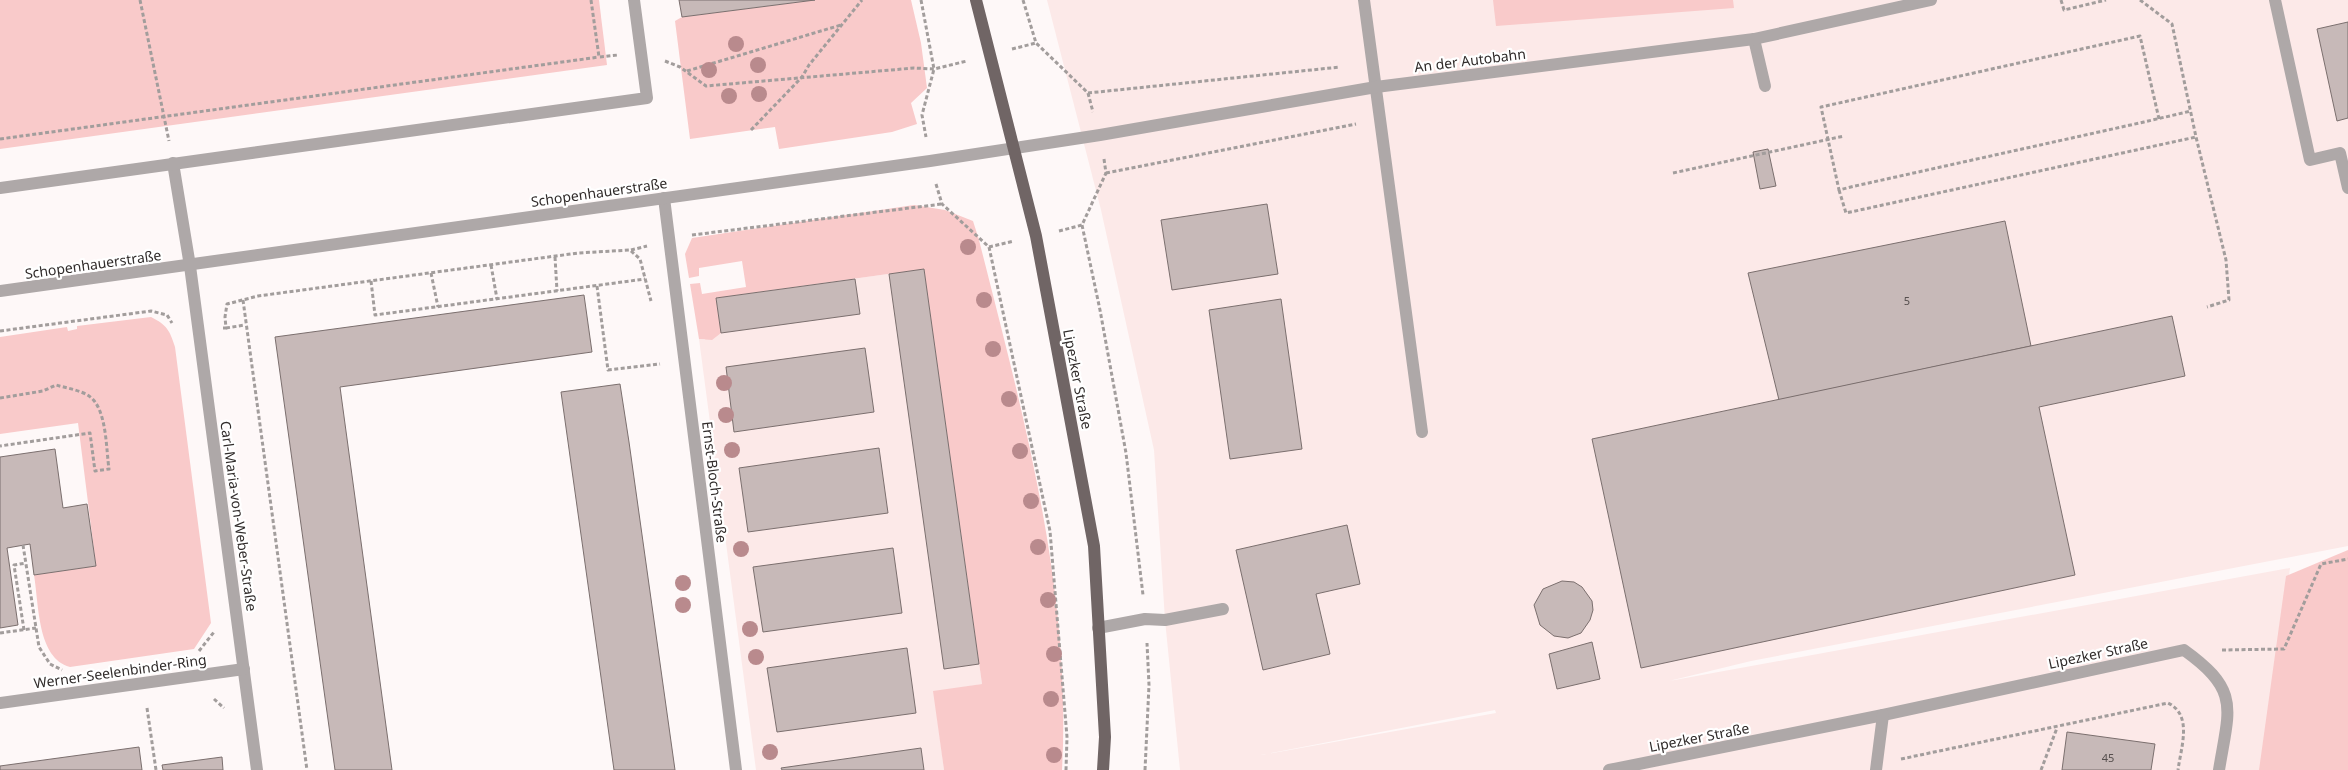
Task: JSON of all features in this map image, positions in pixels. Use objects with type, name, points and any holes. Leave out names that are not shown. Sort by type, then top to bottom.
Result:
[{"type":"main road","name":"Lipezker Straße","points":[[976,0],[1012,148],[1036,236],[1094,546],[1105,737],[1103,770]]},
{"type":"street","points":[[0,188],[647,98],[634,0]]},
{"type":"street","points":[[1364,0],[1422,432]]},
{"type":"street","name":"An der Autobahn","points":[[1012,148],[1100,135],[1376,87],[1754,39],[1931,0]]},
{"type":"street","points":[[2275,0],[2310,160],[2340,153],[2348,188]]},
{"type":"street","points":[[1754,39],[1764,86]]},
{"type":"street","name":"Schopenhauerstraße","points":[[0,291],[930,162],[1012,148]]},
{"type":"street","points":[[173,163],[190,266]]},
{"type":"street","name":"Ernst-Bloch-Straße","points":[[664,198],[736,770]]},
{"type":"street","name":"Carl-Maria-von-Weber-Straße","points":[[190,266],[257,770]]},
{"type":"street","points":[[1098,628],[1145,619],[1164,620],[1223,610]]},
{"type":"street","points":[[2184,650],[2207,667],[2221,684],[2229,710],[2219,770]]},
{"type":"street","name":"Lipezker Straße","points":[[1609,770],[1884,715],[2184,650]]},
{"type":"street","name":"Werner-Seelenbinder-Ring","points":[[0,703],[244,669]]},
{"type":"street","points":[[1876,767],[1884,715]]},
{"type":"path","points":[[140,0],[173,163]]},
{"type":"path","points":[[592,0],[599,57]]},
{"type":"path","points":[[751,130],[802,77],[862,0]]},
{"type":"path","points":[[921,0],[934,69],[922,115],[930,162],[942,204],[989,247],[1050,531],[1067,737],[1066,770]]},
{"type":"path","points":[[1023,0],[1036,43],[1088,93],[1100,135],[1106,173],[1082,225],[1100,310],[1126,453],[1145,619],[1149,685],[1145,770]]},
{"type":"path","points":[[2061,0],[2064,10],[2106,0]]},
{"type":"path","points":[[2140,0],[2172,24],[2196,137],[2226,260],[2229,300],[2208,307]]},
{"type":"path","points":[[686,71],[842,24]]},
{"type":"path","points":[[2159,119],[2140,36],[1821,106],[1839,190],[1846,213],[2196,137]]},
{"type":"path","points":[[0,139],[641,52],[686,71],[706,86],[914,68],[934,69]]},
{"type":"path","points":[[1839,190],[2191,112]]},
{"type":"path","points":[[1106,173],[1381,120]]},
{"type":"path","points":[[1673,173],[1844,136]]},
{"type":"path","points":[[226,328],[227,304],[242,300],[491,265],[630,250],[699,234],[942,204]]},
{"type":"path","points":[[630,250],[640,259],[653,309]]},
{"type":"path","points":[[555,257],[557,292]]},
{"type":"path","points":[[491,265],[497,299]]},
{"type":"path","points":[[431,273],[438,307]]},
{"type":"path","points":[[372,281],[375,315],[645,279]]},
{"type":"path","points":[[597,286],[608,370],[684,361]]},
{"type":"path","points":[[242,300],[307,770]]},
{"type":"path","points":[[0,331],[151,311],[167,315],[180,336],[245,325]]},
{"type":"path","points":[[0,398],[43,391],[56,385],[88,395],[97,403],[101,413],[109,469],[95,471],[90,433],[0,446]]},
{"type":"path","points":[[23,546],[39,648],[50,664],[70,674]]},
{"type":"path","points":[[2184,650],[2284,649],[2321,564],[2348,558]]},
{"type":"path","points":[[24,630],[14,565],[26,563]]},
{"type":"path","points":[[197,654],[218,626]]},
{"type":"path","points":[[0,633],[36,628]]},
{"type":"path","points":[[204,700],[214,698],[226,710]]},
{"type":"path","points":[[1876,767],[2168,703],[2177,708],[2184,727],[2178,770]]},
{"type":"path","points":[[137,710],[157,707]]},
{"type":"path","points":[[147,708],[156,770]]},
{"type":"path","points":[[2042,770],[2057,727]]},
{"type":"shaded area","points":[[0,0],[599,0],[607,65],[0,149]]},
{"type":"shaded area","points":[[815,0],[911,0],[921,43],[927,88],[911,103],[917,124],[892,132],[779,149],[775,127],[690,139],[675,21],[682,17]]},
{"type":"shaded area","points":[[1047,0],[2348,0],[2348,546],[1751,661],[1669,681],[2290,568],[2262,770],[1180,770],[1165,620],[1154,450],[1101,210]],"holes":[[[1495,710],[1496,713],[1261,755]]]},
{"type":"shaded area","points":[[1493,0],[1733,0],[1734,8],[1496,26]]},
{"type":"shaded area","points":[[914,205],[945,210],[973,221],[979,240],[1027,436],[1041,502],[1052,569],[1059,635],[1063,702],[1062,770],[944,770],[933,691],[982,684],[924,269],[716,298],[721,333],[712,340],[699,339],[690,284],[700,283],[702,294],[746,287],[742,261],[699,268],[699,276],[689,278],[685,254],[692,238]]},
{"type":"shaded area","points":[[924,269],[982,684],[934,692],[944,770],[756,770],[699,339],[705,340],[716,298]]},
{"type":"shaded area","points":[[151,317],[167,329],[175,347],[211,623],[194,649],[70,667],[59,662],[45,642],[34,575],[96,566],[78,423],[0,434],[0,337],[67,327],[68,331],[77,329],[77,326]]},
{"type":"shaded area","points":[[2348,550],[2348,770],[2259,770],[2286,576]]},
{"type":"building","points":[[679,0],[815,0],[682,17]]},
{"type":"building","points":[[2348,22],[2348,118],[2337,121],[2317,29]]},
{"type":"building","points":[[1768,149],[1776,186],[1760,189],[1753,152]]},
{"type":"building","points":[[1267,204],[1278,274],[1172,290],[1161,220]]},
{"type":"building","points":[[2005,221],[2031,346],[1779,400],[1748,273]]},
{"type":"building","points":[[924,269],[979,664],[944,669],[889,274]]},
{"type":"building","points":[[855,279],[860,314],[721,333],[716,298]]},
{"type":"building","points":[[584,295],[592,352],[340,387],[392,770],[335,770],[275,337]]},
{"type":"building","points":[[1281,299],[1302,449],[1230,459],[1209,310]]},
{"type":"building","points":[[2172,316],[2185,376],[2039,407],[2075,575],[1641,668],[1592,439]]},
{"type":"building","points":[[865,348],[874,412],[734,432],[726,367]]},
{"type":"building","points":[[620,384],[675,770],[614,770],[561,392]]},
{"type":"building","points":[[879,448],[888,513],[748,532],[739,468]]},
{"type":"building","points":[[55,449],[63,508],[87,504],[96,566],[34,575],[30,544],[7,548],[18,625],[0,628],[0,457]]},
{"type":"building","points":[[1347,525],[1360,584],[1316,594],[1330,654],[1263,670],[1236,550]]},
{"type":"building","points":[[893,548],[902,613],[763,632],[753,567]]},
{"type":"building","points":[[1562,581],[1574,582],[1582,587],[1592,601],[1593,610],[1590,620],[1581,633],[1568,638],[1554,636],[1540,625],[1534,605],[1543,589]]},
{"type":"building","points":[[1592,642],[1600,679],[1557,689],[1549,654]]},
{"type":"building","points":[[907,648],[916,713],[777,732],[767,668]]},
{"type":"building","points":[[2067,732],[2155,744],[2151,770],[2062,770]]},
{"type":"building","points":[[139,747],[142,770],[0,770],[0,766]]},
{"type":"building","points":[[921,748],[924,770],[782,770],[781,768]]},
{"type":"building","points":[[222,757],[223,770],[163,770],[162,765]]}]
